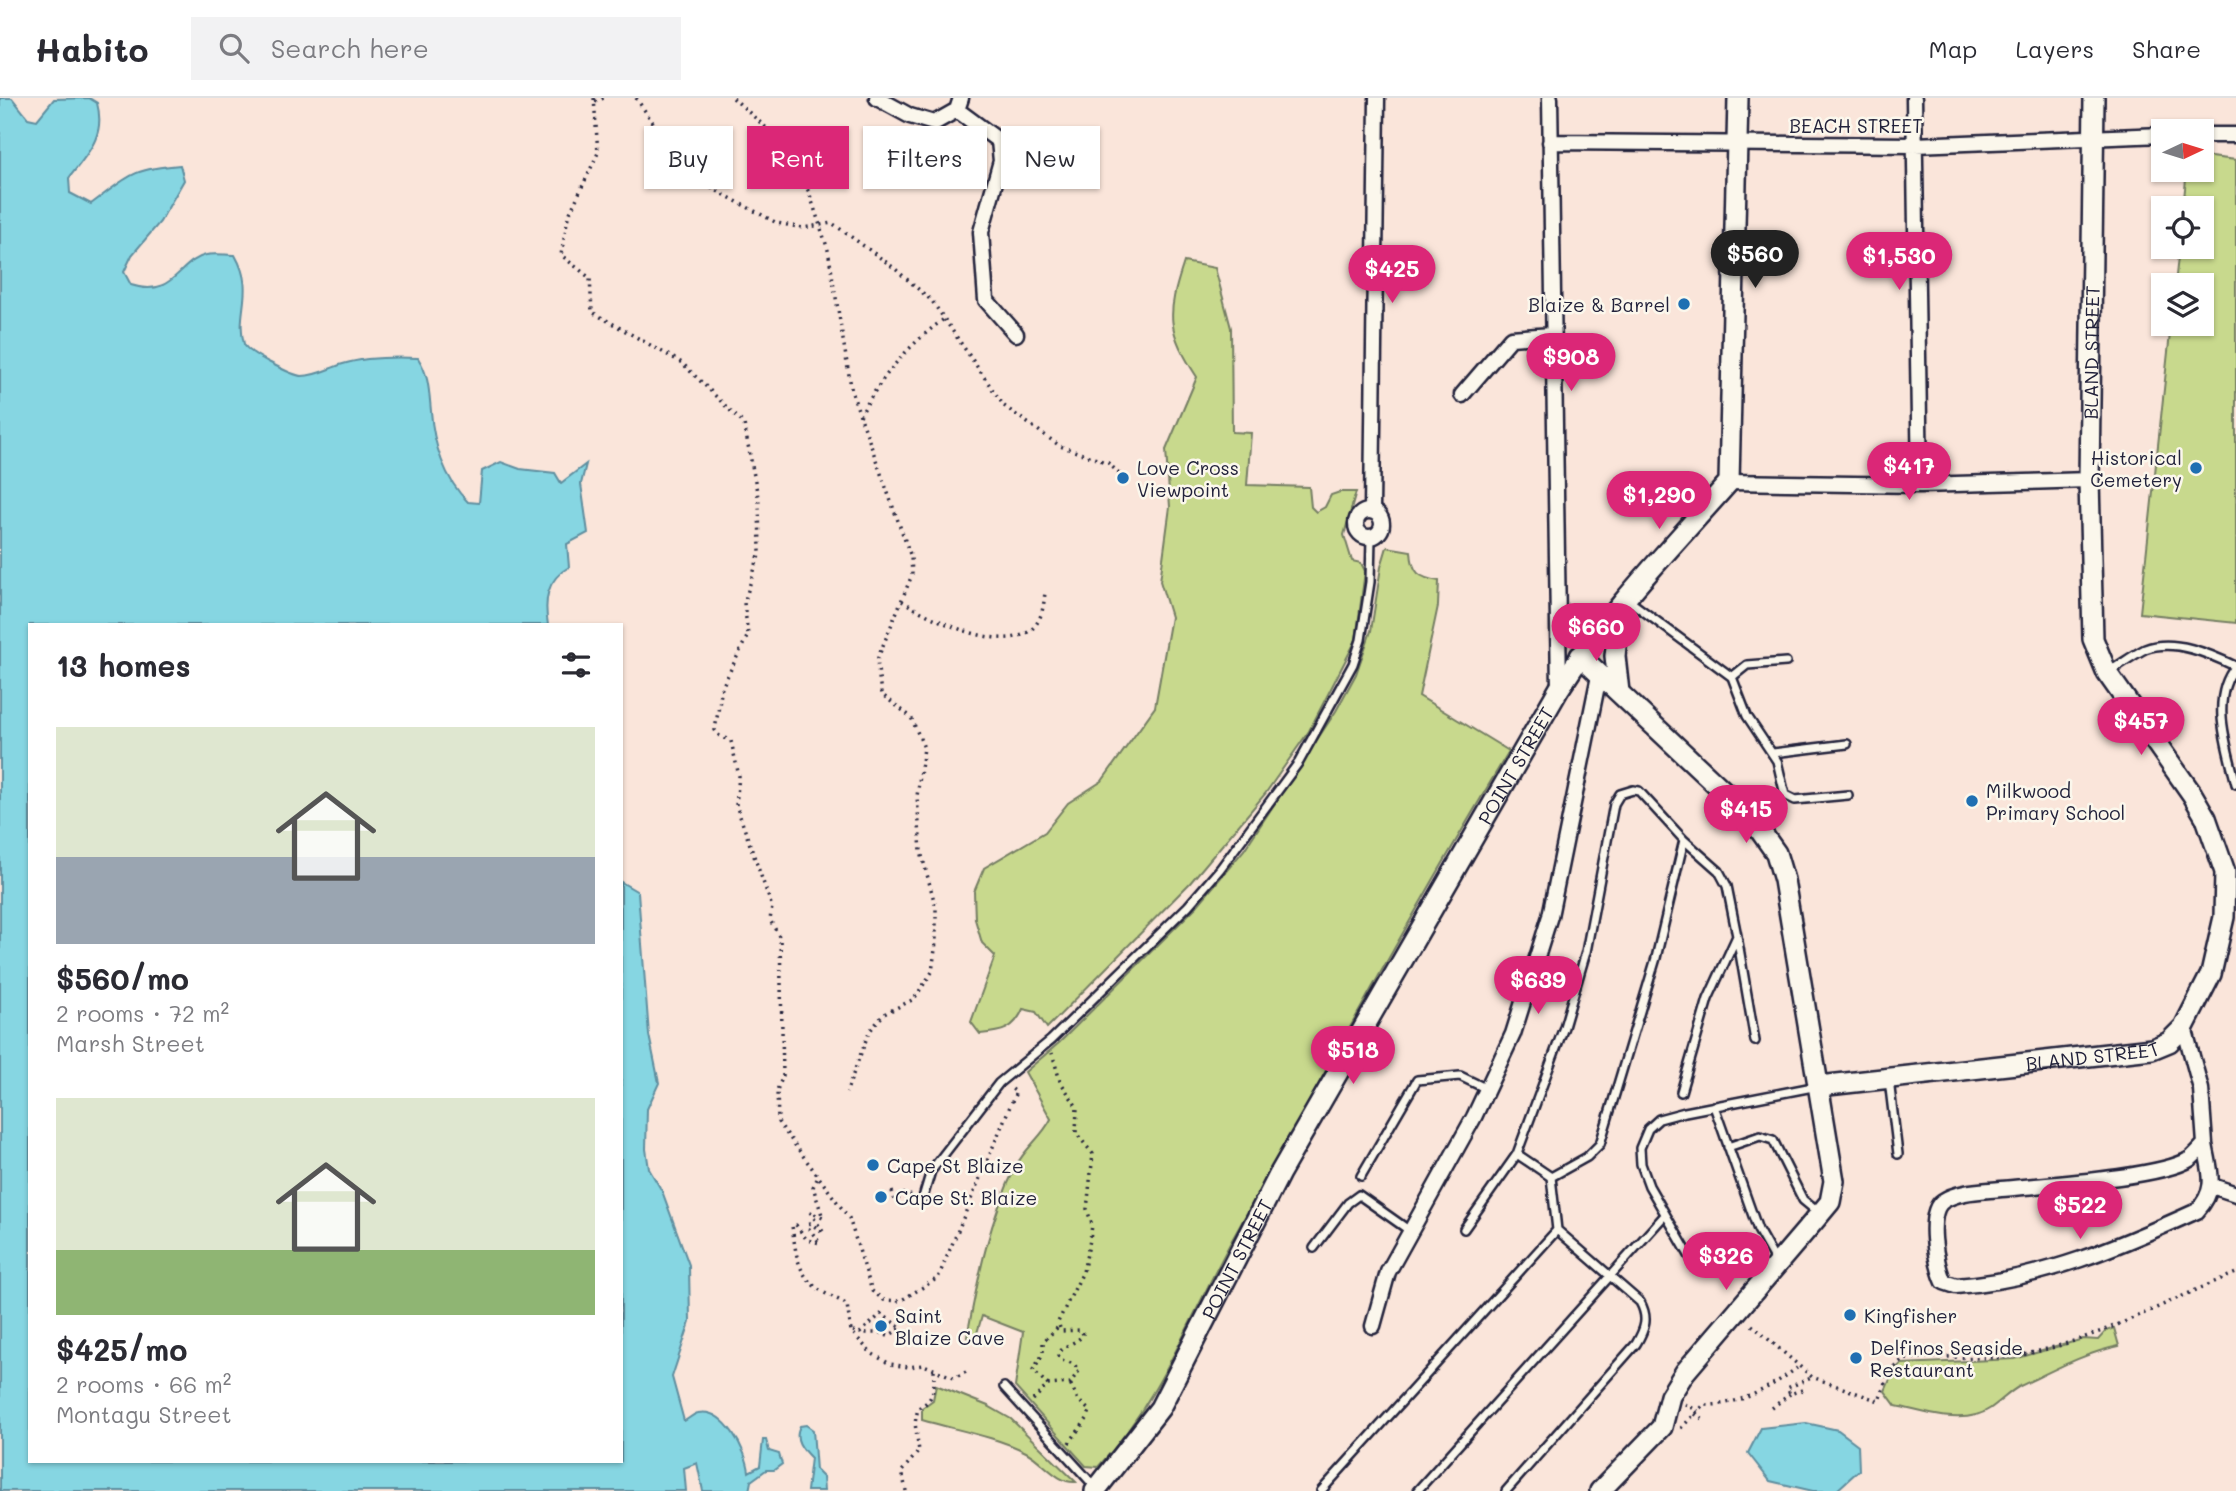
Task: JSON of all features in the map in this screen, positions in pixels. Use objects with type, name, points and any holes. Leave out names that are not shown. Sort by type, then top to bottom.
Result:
[{"type":"street","points":[[877,98],[925,122],[942,121],[959,104],[999,141],[1001,161],[981,232],[986,300],[1016,334]]},
{"type":"street","points":[[1371,537],[1361,534],[1356,524],[1361,514],[1372,511],[1377,98]]},
{"type":"street","points":[[1550,98],[1559,689]]},
{"type":"street","points":[[1738,98],[1729,482],[1920,485],[2088,480]]},
{"type":"street","points":[[1914,98],[1920,485]]},
{"type":"street","name":"BLAND STREET","points":[[1819,1086],[2152,1049],[2169,1042],[2184,1027],[2211,974],[2219,945],[2231,872],[2192,794],[2097,655],[2090,617],[2088,480],[2094,98]]},
{"type":"street","name":"BEACH STREET","points":[[1550,142],[1915,145],[2151,135]]},
{"type":"street","points":[[2214,135],[2236,135]]},
{"type":"street","points":[[1462,395],[1511,338],[1552,335]]},
{"type":"street","name":"POINT STREET","points":[[1096,1490],[1160,1408],[1280,1173],[1559,689],[1580,656],[1623,602],[1729,482]]},
{"type":"street","points":[[1373,1326],[1388,1272],[1488,1089],[1514,1034],[1550,916],[1599,676],[1616,632],[1623,602]]},
{"type":"street","points":[[1616,632],[1619,692]]},
{"type":"street","points":[[1580,656],[1749,815],[1776,853],[1784,880],[1834,1181],[1830,1202],[1685,1372],[1670,1396],[1662,1427],[1600,1491]]},
{"type":"street","points":[[2184,1027],[2202,1089],[2205,1144],[2212,1186],[2208,1198],[2197,1211],[2065,1266],[2032,1275],[1956,1286],[1944,1282],[1940,1273],[1933,1226],[1936,1210],[1943,1200],[1978,1192],[2154,1170],[2190,1159],[2205,1144]]},
{"type":"street","points":[[2212,1186],[2236,1194]]},
{"type":"lane","points":[[918,1201],[931,1171],[999,1083],[1051,1040],[1212,878],[1299,762],[1353,664],[1361,640],[1369,593],[1371,537]]},
{"type":"lane","points":[[1623,602],[1732,677],[1747,716],[1759,738],[1773,753],[1786,795],[1790,799],[1848,795]]},
{"type":"lane","points":[[2107,673],[2146,649],[2164,647],[2185,648],[2210,654],[2235,666],[2225,684],[2221,703],[2224,736],[2236,784]]},
{"type":"lane","points":[[1732,677],[1747,666],[1786,662]]},
{"type":"lane","points":[[1773,753],[1847,744]]},
{"type":"lane","points":[[1464,1229],[1517,1154],[1564,1027],[1586,952],[1614,804],[1620,794],[1639,791],[1684,840],[1719,871],[1727,886],[1755,1041]]},
{"type":"lane","points":[[1551,1177],[1587,1157],[1600,1144],[1656,958],[1684,840]]},
{"type":"lane","points":[[1681,1092],[1708,999],[1737,936]]},
{"type":"lane","points":[[1361,1176],[1417,1080],[1460,1076],[1488,1089]]},
{"type":"lane","points":[[1888,1079],[1898,1154]]},
{"type":"lane","points":[[1693,1262],[1664,1216],[1642,1164],[1642,1139],[1659,1119],[1819,1086]]},
{"type":"lane","points":[[1714,1106],[1758,1230],[1777,1263]]},
{"type":"lane","points":[[1728,1147],[1760,1136],[1773,1140],[1803,1200],[1820,1214]]},
{"type":"lane","points":[[1506,1491],[1643,1332],[1644,1309],[1557,1230],[1551,1177],[1517,1154]]},
{"type":"lane","points":[[1314,1248],[1348,1203],[1359,1195],[1411,1231]]},
{"type":"lane","points":[[1417,1491],[1664,1216]]},
{"type":"lane","points":[[1321,1491],[1557,1230]]},
{"type":"lane","points":[[1004,1387],[1096,1490]]},
{"type":"path","points":[[604,98],[595,99],[598,153],[568,217],[561,255],[590,278],[592,312],[682,363],[744,424],[759,502],[760,552],[744,603],[748,635],[722,687],[715,730],[718,735],[731,741],[739,776],[736,805],[772,907],[770,920],[780,939],[783,1076],[777,1090],[778,1122],[817,1177],[813,1187],[823,1218],[810,1212],[824,1233],[810,1223],[807,1226],[820,1243],[807,1240],[796,1225],[792,1226],[792,1250],[800,1270],[820,1291],[847,1306],[851,1331],[880,1359],[908,1367],[924,1365],[954,1378],[966,1373]]},
{"type":"path","points":[[636,98],[691,177],[777,223],[803,228],[822,227],[832,223],[893,267],[932,301],[1004,406],[1060,446],[1108,463],[1120,474]]},
{"type":"path","points":[[733,98],[772,133],[809,192],[822,227],[837,292],[852,393],[911,557],[912,575],[877,660],[881,694],[911,717],[924,748],[917,796],[921,852],[936,908],[936,942],[932,972],[914,999],[884,1014],[869,1032],[846,1093]]},
{"type":"path","points":[[860,416],[893,364],[918,338],[944,319]]},
{"type":"path","points":[[902,601],[953,626],[987,637],[1007,639],[1036,625],[1042,613],[1045,592]]},
{"type":"path","points":[[1024,1408],[1048,1385],[1070,1383],[1079,1371],[1078,1367],[1062,1360],[1058,1355],[1061,1348],[1081,1338],[1083,1334],[1081,1330],[1067,1333],[1061,1331],[1059,1326],[1060,1315],[1083,1272],[1092,1225],[1087,1209],[1093,1154],[1076,1133],[1077,1107],[1060,1082],[1051,1040]]},
{"type":"path","points":[[892,1191],[895,1201],[905,1192],[918,1201]]},
{"type":"path","points":[[1752,1325],[1797,1368],[1812,1377],[1879,1401],[1888,1373],[1902,1360],[2015,1356],[2058,1345],[2096,1333],[2236,1273]]},
{"type":"path","points":[[851,1331],[860,1333],[880,1333],[888,1336],[902,1328],[881,1314],[860,1333]]},
{"type":"path","points":[[1048,1385],[1033,1370],[1043,1354],[1042,1347],[1046,1336],[1059,1326]]},
{"type":"path","points":[[1678,1431],[1704,1405],[1724,1406],[1776,1384],[1797,1368]]},
{"type":"path","points":[[906,1491],[902,1471],[919,1451],[915,1423],[918,1408],[929,1403],[933,1396],[934,1370]]},
{"type":"path","points":[[1790,1395],[1787,1388],[1812,1377]]},
{"type":"path","points":[[1063,1451],[1090,1411],[1078,1400],[1070,1383]]},
{"type":"path","points":[[1772,1408],[1802,1390]]},
{"type":"path","points":[[1695,1415],[1705,1421]]},
{"type":"green space","name":"Historical Cemetery","points":[[2214,157],[2236,160],[2236,623],[2140,613],[2170,336],[2214,336],[2214,273],[2176,273],[2178,259],[2214,259],[2214,196],[2184,196],[2186,182],[2214,182]]},
{"type":"green space","points":[[1184,262],[1215,268],[1231,328],[1232,432],[1251,433],[1247,485],[1309,487],[1311,507],[1316,512],[1325,507],[1331,495],[1356,492],[1344,535],[1352,561],[1361,563],[1365,571],[1356,640],[1309,731],[1265,794],[1190,883],[1047,1028],[1036,1012],[1023,1009],[1016,1021],[1006,1029],[980,1034],[971,1022],[995,956],[982,943],[975,919],[974,892],[984,868],[1045,832],[1068,803],[1102,781],[1155,707],[1171,617],[1160,581],[1170,507],[1166,450],[1197,377],[1180,347],[1172,322],[1174,296]]},
{"type":"green space","points":[[1387,547],[1411,551],[1413,565],[1418,573],[1439,581],[1438,606],[1419,696],[1509,751],[1403,933],[1232,1240],[1156,1387],[1120,1442],[1098,1467],[1086,1466],[1015,1387],[1023,1332],[982,1316],[975,1340],[967,1337],[980,1271],[998,1207],[1020,1160],[1051,1119],[1025,1072],[1060,1042],[1197,906],[1244,850],[1336,711],[1356,674],[1371,631],[1381,567]]},
{"type":"green space","points":[[2114,1328],[2119,1346],[2081,1358],[2020,1386],[1988,1410],[1976,1415],[1946,1417],[1896,1406],[1885,1391],[1894,1370],[1901,1364],[2015,1359],[2083,1339],[2098,1340],[2106,1331]]},
{"type":"green space","points":[[936,1385],[988,1406],[1011,1419],[1076,1482],[1062,1479],[1014,1446],[922,1420],[922,1408],[933,1400]]},
{"type":"water","points":[[0,98],[12,98],[28,118],[37,120],[54,99],[89,98],[97,103],[97,135],[89,152],[69,178],[70,193],[91,204],[140,172],[180,165],[184,180],[160,222],[132,255],[124,272],[131,285],[157,287],[174,278],[189,264],[209,254],[235,255],[244,280],[242,332],[247,348],[280,368],[302,376],[361,360],[418,358],[426,377],[434,436],[442,460],[453,483],[468,502],[479,503],[482,471],[501,462],[520,469],[555,473],[561,483],[586,464],[581,484],[588,533],[567,544],[569,567],[555,578],[548,592],[548,623],[28,623],[28,1463],[623,1463],[623,883],[638,892],[649,1035],[659,1083],[647,1109],[646,1149],[649,1169],[662,1191],[689,1265],[690,1322],[672,1377],[684,1421],[694,1414],[708,1413],[725,1423],[744,1453],[749,1472],[760,1466],[763,1440],[766,1440],[769,1451],[779,1454],[782,1464],[774,1470],[766,1470],[751,1481],[749,1491],[703,1491],[697,1463],[684,1468],[686,1491],[0,1491]]},
{"type":"water","points":[[1806,1423],[1838,1430],[1858,1445],[1859,1470],[1836,1491],[1813,1491],[1770,1481],[1748,1453],[1761,1428]]},
{"type":"water","points":[[806,1425],[813,1430],[816,1470],[823,1477],[824,1491],[807,1491],[811,1458],[798,1439],[800,1426]]},
{"type":"place","name":"Blaize & Barrel","points":[[1684,304]]},
{"type":"place","name":"Historical Cemetery","points":[[2196,468]]},
{"type":"place","name":"Love Cross Viewpoint","points":[[1123,478]]},
{"type":"place","name":"Milkwood Primary School","points":[[1972,801]]},
{"type":"place","name":"Cape St Blaize","points":[[873,1165]]},
{"type":"place","name":"Cape St. Blaize","points":[[881,1197]]},
{"type":"place","name":"Kingfisher","points":[[1850,1315]]},
{"type":"place","name":"Saint Blaize Cave","points":[[881,1326]]},
{"type":"place","name":"Delfinos Seaside Restaurant","points":[[1856,1358]]}]
